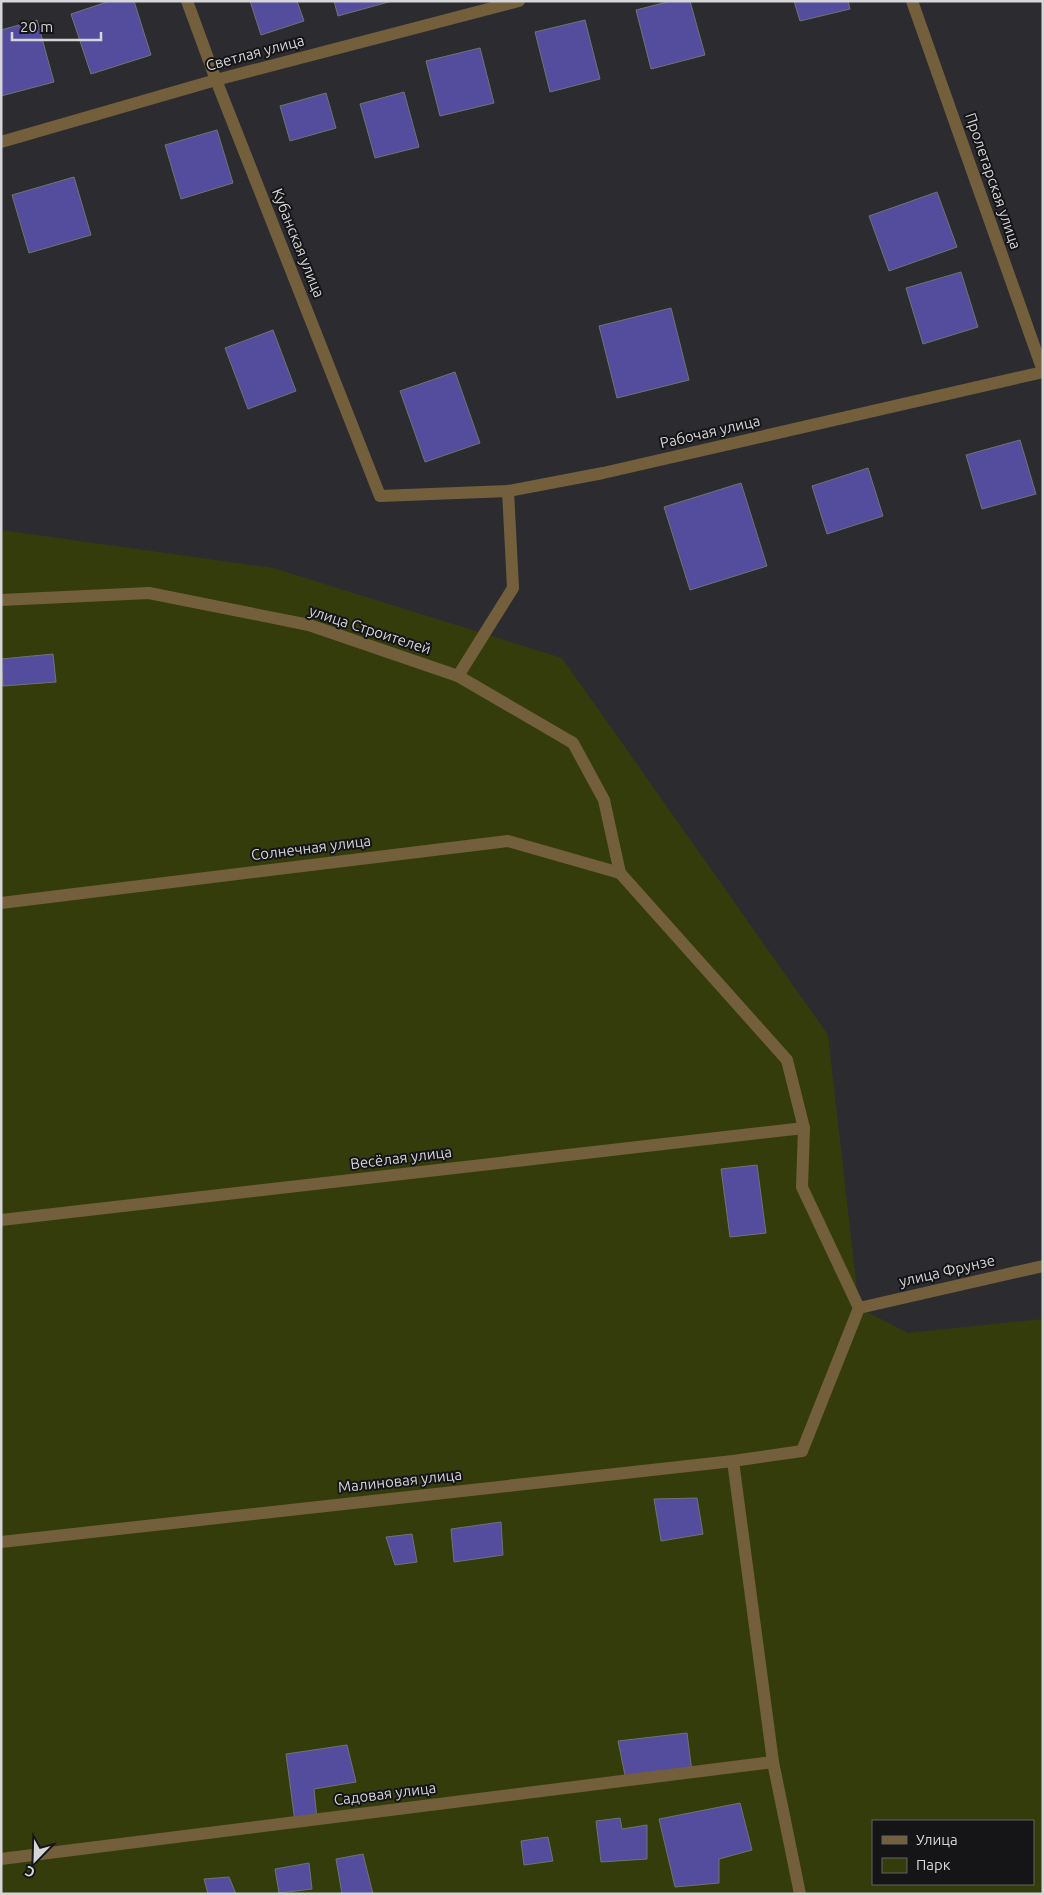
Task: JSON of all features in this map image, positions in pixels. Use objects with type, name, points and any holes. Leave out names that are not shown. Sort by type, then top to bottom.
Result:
[{"type":"street","name":"Кубанская улица","points":[[187,1],[216,80],[380,496]]},
{"type":"street","name":"Светлая улица","points":[[1,142],[216,80],[519,1]]},
{"type":"street","name":"Пролетарская улица","points":[[912,1],[1043,372]]},
{"type":"street","name":"Рабочая улица","points":[[380,496],[508,491],[613,471],[1043,372]]},
{"type":"street","points":[[458,676],[513,588],[508,491]]},
{"type":"street","name":"улица Строителей","points":[[1,600],[149,593],[309,625],[458,676],[573,743],[604,800],[620,873]]},
{"type":"street","name":"Солнечная улица","points":[[1,903],[508,841],[620,873]]},
{"type":"street","points":[[620,873],[787,1060],[804,1128],[802,1187],[858,1308]]},
{"type":"street","name":"Весёлая улица","points":[[1,1220],[804,1128]]},
{"type":"street","name":"улица Фрунзе","points":[[858,1308],[1043,1266]]},
{"type":"street","name":"Малиновая улица","points":[[1,1542],[733,1461],[802,1451],[858,1308]]},
{"type":"street","points":[[733,1461],[773,1762],[800,1894]]},
{"type":"street","name":"Садовая улица","points":[[1,1859],[773,1762]]},
{"type":"green space","points":[[1,530],[273,568],[562,658],[828,1035],[859,1308],[908,1333],[1043,1319],[1043,1894],[1,1894]]},
{"type":"building","points":[[110,1],[134,1],[151,55],[91,74],[71,14]]},
{"type":"building","points":[[250,1],[297,1],[304,21],[261,35]]},
{"type":"building","points":[[334,1],[392,1],[338,16]]},
{"type":"building","points":[[671,1],[690,1],[705,55],[651,69],[636,10]]},
{"type":"building","points":[[794,1],[848,1],[850,9],[800,21]]},
{"type":"building","points":[[37,20],[54,82],[1,96],[1,30]]},
{"type":"building","points":[[585,20],[600,79],[550,92],[535,32]]},
{"type":"building","points":[[480,48],[494,103],[440,116],[426,61]]},
{"type":"building","points":[[404,92],[419,147],[375,158],[360,104]]},
{"type":"building","points":[[326,93],[336,128],[290,141],[280,106]]},
{"type":"building","points":[[217,130],[233,183],[181,199],[165,145]]},
{"type":"building","points":[[74,177],[91,235],[29,253],[12,195]]},
{"type":"building","points":[[937,192],[957,247],[889,271],[869,216]]},
{"type":"building","points":[[961,272],[978,327],[923,344],[906,288]]},
{"type":"building","points":[[671,308],[689,380],[617,398],[599,326]]},
{"type":"building","points":[[273,330],[296,391],[248,409],[225,348]]},
{"type":"building","points":[[455,372],[480,443],[425,462],[400,391]]},
{"type":"building","points":[[1020,440],[1036,494],[982,509],[966,455]]},
{"type":"building","points":[[868,468],[883,516],[827,534],[812,486]]},
{"type":"building","points":[[741,483],[767,566],[690,590],[664,507]]},
{"type":"building","points":[[53,654],[56,682],[3,686],[1,659]]},
{"type":"building","points":[[757,1165],[766,1233],[730,1237],[721,1169]]},
{"type":"building","points":[[697,1498],[703,1534],[661,1541],[654,1499]]},
{"type":"building","points":[[501,1522],[503,1555],[454,1562],[451,1529]]},
{"type":"building","points":[[412,1534],[417,1562],[395,1565],[386,1537]]},
{"type":"building","points":[[687,1733],[692,1772],[626,1780],[618,1741]]},
{"type":"building","points":[[347,1745],[356,1782],[314,1789],[317,1819],[295,1822],[286,1754]]},
{"type":"building","points":[[740,1803],[752,1850],[719,1859],[719,1883],[675,1887],[659,1819]]},
{"type":"building","points":[[620,1818],[622,1829],[647,1825],[647,1859],[601,1862],[596,1821]]},
{"type":"building","points":[[548,1837],[553,1861],[524,1865],[521,1841]]},
{"type":"building","points":[[363,1854],[373,1894],[342,1894],[336,1859]]},
{"type":"building","points":[[309,1863],[312,1889],[279,1893],[275,1869]]},
{"type":"building","points":[[229,1877],[236,1894],[208,1894],[204,1879]]}]
